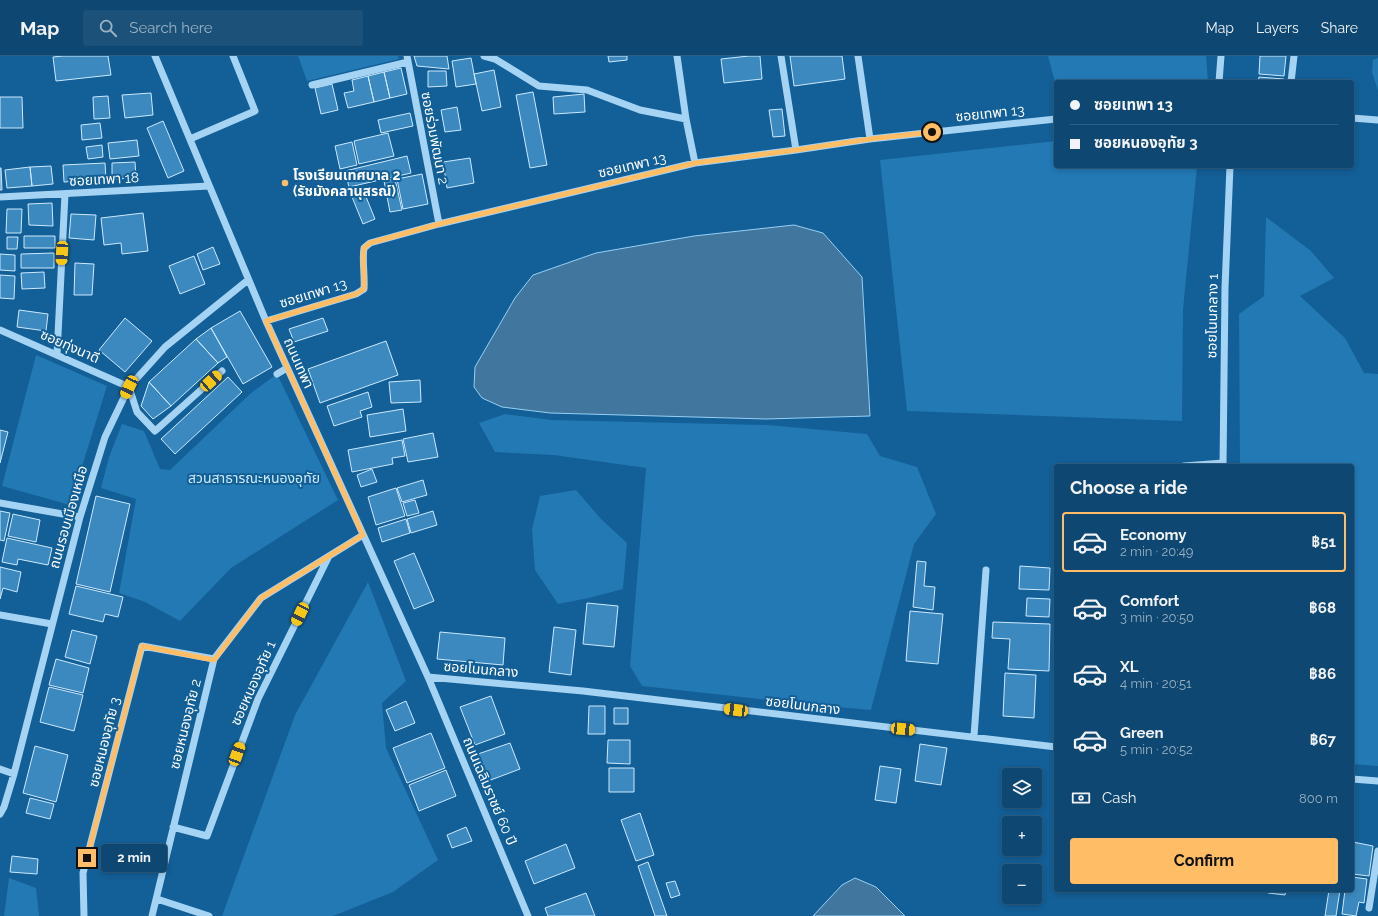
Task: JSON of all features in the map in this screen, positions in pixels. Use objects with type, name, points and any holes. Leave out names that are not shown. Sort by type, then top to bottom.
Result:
[{"type":"street","name":"ถนนเทพา","points":[[155,56],[266,321],[428,677]]},
{"type":"street","points":[[190,139],[255,111],[233,56]]},
{"type":"street","points":[[484,56],[495,59],[539,86],[587,90],[640,110],[686,119]]},
{"type":"street","points":[[677,56],[686,119],[695,163]]},
{"type":"street","points":[[781,56],[796,150]]},
{"type":"street","points":[[858,56],[870,139]]},
{"type":"street","points":[[1219,80],[1221,56]]},
{"type":"street","points":[[1291,80],[1294,56]]},
{"type":"street","points":[[312,85],[407,59]]},
{"type":"street","name":"ซอยร่วมพัฒนา 2","points":[[407,59],[439,224]]},
{"type":"street","points":[[1354,118],[1378,120]]},
{"type":"street","name":"ซอยเทพา 13","points":[[266,321],[356,294],[364,289],[364,248],[370,243],[439,224],[695,163],[870,139],[1054,119]]},
{"type":"street","name":"ซอยโนนกลาง 1","points":[[1223,464],[1225,288],[1230,168]]},
{"type":"street","name":"ซอยเทพา 18","points":[[0,197],[210,186]]},
{"type":"street","points":[[58,355],[64,194]]},
{"type":"street","name":"ถนนรอบเมืองเหนือ","points":[[0,814],[4,807],[14,774],[80,517],[105,437],[129,387],[165,347],[248,280]]},
{"type":"street","name":"ซอยทุ่งนาดี","points":[[0,330],[129,387]]},
{"type":"street","points":[[277,374],[287,368]]},
{"type":"street","points":[[129,387],[137,412],[155,431],[222,371]]},
{"type":"street","points":[[336,495],[343,491]]},
{"type":"street","points":[[0,503],[80,517]]},
{"type":"street","name":"ซอยหนองอุทัย 2","points":[[152,916],[214,660],[261,598],[363,535]]},
{"type":"street","name":"ซอยหนองอุทัย 1","points":[[173,827],[207,836],[258,699],[328,557]]},
{"type":"street","points":[[974,736],[986,570]]},
{"type":"street","points":[[0,615],[52,624]]},
{"type":"street","name":"ซอยหนองอุทัย 3","points":[[84,916],[84,873],[142,646],[214,660]]},
{"type":"street","name":"ซอยโนนกลาง","points":[[428,677],[583,691],[888,728],[974,736],[1054,747]]},
{"type":"street","name":"ถนนเฉลิมราชย์ 60 ปี","points":[[428,677],[528,916]]},
{"type":"street","points":[[0,769],[14,774]]},
{"type":"street","points":[[1354,780],[1378,781]]},
{"type":"street","points":[[1369,908],[1378,851]]},
{"type":"street","points":[[156,899],[209,916]]},
{"type":"green space","points":[[298,56],[398,56],[399,59],[307,81]]},
{"type":"green space","points":[[1048,56],[1206,56],[1208,80],[1054,80]]},
{"type":"green space","points":[[1378,58],[1378,91],[1372,72],[1373,60]]},
{"type":"green space","points":[[1054,141],[1054,168],[1197,168],[1183,310],[1182,421],[907,411],[880,160]]},
{"type":"green space","points":[[1266,217],[1311,251],[1334,278],[1300,296],[1345,338],[1364,373],[1378,374],[1378,766],[1354,764],[1354,464],[1240,464],[1239,314],[1264,296]]},
{"type":"green space","points":[[36,355],[107,386],[70,505],[2,486]]},
{"type":"green space","name":"สวนสาธารณะหนองอุทัย","points":[[277,374],[338,500],[231,568],[180,621],[145,602],[119,593],[136,499],[101,488],[109,457],[122,424],[144,431],[160,469],[170,470],[251,393]]},
{"type":"green space","points":[[505,414],[552,420],[768,425],[867,434],[880,456],[917,467],[936,514],[914,544],[871,710],[642,686],[630,666],[646,468],[554,455],[495,452],[479,423]]},
{"type":"green space","points":[[576,490],[601,519],[627,543],[623,589],[558,604],[535,570],[532,529],[540,496]]},
{"type":"green space","points":[[368,582],[406,681],[382,703],[386,748],[438,860],[393,892],[333,916],[222,916],[295,715]]},
{"type":"green space","points":[[9,878],[36,888],[39,916],[4,916]]},
{"type":"shaded area","points":[[794,225],[823,233],[862,277],[870,416],[766,419],[550,413],[502,407],[482,398],[474,387],[475,367],[515,298],[533,275],[596,253],[694,236]]},
{"type":"shaded area","points":[[855,878],[876,887],[905,916],[813,916],[842,885]]},
{"type":"building","points":[[108,56],[111,75],[56,81],[53,57]]},
{"type":"building","points":[[414,56],[447,56],[449,69],[417,66]]},
{"type":"building","points":[[608,56],[627,56],[627,60],[609,62]]},
{"type":"building","points":[[760,56],[762,79],[724,83],[721,59]]},
{"type":"building","points":[[790,56],[842,56],[845,79],[794,86]]},
{"type":"building","points":[[1260,56],[1286,56],[1284,76],[1259,74]]},
{"type":"building","points":[[471,58],[476,84],[456,87],[452,61]]},
{"type":"building","points":[[401,68],[407,94],[390,98],[384,72]]},
{"type":"building","points":[[494,70],[501,107],[482,111],[474,74]]},
{"type":"building","points":[[428,71],[446,71],[447,86],[428,87]]},
{"type":"building","points":[[384,72],[390,98],[374,102],[368,76]]},
{"type":"building","points":[[368,76],[374,102],[348,108],[344,93],[354,91],[352,80]]},
{"type":"building","points":[[1259,77],[1284,79],[1284,80],[1258,80]]},
{"type":"building","points":[[332,84],[338,110],[321,114],[315,88]]},
{"type":"building","points":[[533,92],[547,165],[530,168],[516,95]]},
{"type":"building","points":[[151,93],[153,115],[125,118],[122,95]]},
{"type":"building","points":[[584,94],[585,112],[554,114],[553,97]]},
{"type":"building","points":[[108,96],[110,118],[94,119],[93,97]]},
{"type":"building","points":[[0,97],[22,97],[23,128],[0,128]]},
{"type":"building","points":[[457,107],[461,130],[445,132],[441,110]]},
{"type":"building","points":[[782,109],[785,136],[773,137],[769,110]]},
{"type":"building","points":[[410,113],[413,126],[381,133],[378,120]]},
{"type":"building","points":[[163,121],[184,171],[168,178],[147,128]]},
{"type":"building","points":[[100,123],[102,138],[82,140],[81,125]]},
{"type":"building","points":[[388,133],[394,156],[359,164],[354,141]]},
{"type":"building","points":[[137,140],[139,156],[110,159],[108,143]]},
{"type":"building","points":[[352,142],[357,165],[340,169],[335,146]]},
{"type":"building","points":[[102,145],[103,157],[88,159],[86,147]]},
{"type":"building","points":[[407,156],[411,173],[349,187],[345,171]]},
{"type":"building","points":[[470,158],[474,183],[447,188],[443,162]]},
{"type":"building","points":[[135,162],[136,178],[112,179],[112,163]]},
{"type":"building","points":[[105,163],[106,179],[64,182],[63,165]]},
{"type":"building","points":[[51,166],[53,184],[32,186],[30,167]]},
{"type":"building","points":[[30,167],[32,186],[7,188],[5,170]]},
{"type":"building","points":[[1,168],[2,190],[0,190]]},
{"type":"building","points":[[422,174],[428,204],[403,209],[397,179]]},
{"type":"building","points":[[395,179],[402,210],[390,212],[384,181]]},
{"type":"building","points":[[362,187],[375,219],[363,224],[350,192]]},
{"type":"building","points":[[52,203],[53,226],[29,225],[28,204]]},
{"type":"building","points":[[7,209],[22,209],[21,233],[6,233]]},
{"type":"building","points":[[143,213],[148,251],[122,254],[121,243],[104,245],[101,218]]},
{"type":"building","points":[[71,214],[96,215],[94,240],[69,238]]},
{"type":"building","points":[[24,236],[55,236],[55,248],[24,248]]},
{"type":"building","points":[[7,237],[18,237],[17,249],[7,249]]},
{"type":"building","points":[[213,247],[220,264],[203,270],[197,254]]},
{"type":"building","points":[[54,253],[54,268],[21,268],[21,254]]},
{"type":"building","points":[[0,254],[15,255],[15,271],[0,270]]},
{"type":"building","points":[[194,256],[205,284],[180,294],[169,266]]},
{"type":"building","points":[[75,263],[94,264],[92,295],[74,295]]},
{"type":"building","points":[[44,272],[45,288],[22,289],[21,273]]},
{"type":"building","points":[[0,275],[15,276],[14,299],[0,298]]},
{"type":"building","points":[[19,310],[48,314],[46,331],[17,327]]},
{"type":"building","points":[[240,311],[272,367],[243,384],[211,328]]},
{"type":"building","points":[[125,318],[152,341],[125,372],[99,350]]},
{"type":"building","points":[[323,318],[328,331],[294,342],[289,329]]},
{"type":"building","points":[[211,328],[227,357],[218,363],[196,339]]},
{"type":"building","points":[[196,339],[218,363],[171,406],[149,382]]},
{"type":"building","points":[[386,341],[398,375],[320,403],[308,369]]},
{"type":"building","points":[[228,377],[242,392],[175,454],[161,439]]},
{"type":"building","points":[[420,380],[421,402],[391,403],[389,382]]},
{"type":"building","points":[[149,382],[171,406],[153,419],[141,406]]},
{"type":"building","points":[[368,392],[372,407],[360,411],[362,417],[334,426],[327,406]]},
{"type":"building","points":[[403,409],[406,431],[370,437],[367,415]]},
{"type":"building","points":[[0,430],[8,432],[0,463]]},
{"type":"building","points":[[433,433],[438,457],[408,462],[403,439]]},
{"type":"building","points":[[402,440],[405,456],[392,458],[393,464],[352,472],[348,450]]},
{"type":"building","points":[[372,469],[377,482],[361,487],[357,475]]},
{"type":"building","points":[[423,480],[427,495],[402,502],[397,488]]},
{"type":"building","points":[[396,488],[405,516],[376,525],[368,497]]},
{"type":"building","points":[[96,496],[130,504],[110,592],[76,584]]},
{"type":"building","points":[[415,500],[419,513],[407,516],[403,503]]},
{"type":"building","points":[[0,511],[10,513],[4,541],[0,540]]},
{"type":"building","points":[[433,511],[437,525],[411,533],[407,519]]},
{"type":"building","points":[[13,514],[40,520],[36,542],[8,536]]},
{"type":"building","points":[[406,519],[410,533],[382,542],[378,528]]},
{"type":"building","points":[[7,538],[52,548],[48,565],[18,559],[17,565],[2,562]]},
{"type":"building","points":[[414,553],[434,601],[414,609],[394,561]]},
{"type":"building","points":[[917,561],[926,562],[924,586],[935,587],[933,610],[913,607]]},
{"type":"building","points":[[1020,566],[1050,568],[1049,590],[1019,589]]},
{"type":"building","points":[[0,567],[21,572],[17,592],[3,588],[0,599]]},
{"type":"building","points":[[76,586],[123,597],[118,617],[105,614],[103,622],[69,614]]},
{"type":"building","points":[[1027,598],[1050,599],[1049,617],[1026,616]]},
{"type":"building","points":[[587,603],[618,606],[614,647],[583,644]]},
{"type":"building","points":[[910,611],[943,614],[938,664],[906,661]]},
{"type":"building","points":[[993,622],[1050,624],[1049,671],[1008,669],[1010,639],[992,638]]},
{"type":"building","points":[[554,627],[576,630],[571,675],[549,672]]},
{"type":"building","points":[[72,630],[97,636],[90,664],[65,657]]},
{"type":"building","points":[[440,632],[505,638],[503,665],[437,659]]},
{"type":"building","points":[[56,659],[89,668],[83,693],[49,685]]},
{"type":"building","points":[[1005,673],[1036,675],[1034,718],[1003,716]]},
{"type":"building","points":[[49,687],[83,695],[74,731],[40,722]]},
{"type":"building","points":[[491,696],[505,734],[475,745],[460,707]]},
{"type":"building","points":[[406,701],[415,723],[395,731],[386,710]]},
{"type":"building","points":[[589,706],[605,706],[605,734],[588,734]]},
{"type":"building","points":[[614,708],[628,708],[628,724],[614,724]]},
{"type":"building","points":[[431,733],[445,768],[407,783],[393,748]]},
{"type":"building","points":[[608,740],[630,740],[630,764],[607,763]]},
{"type":"building","points":[[510,743],[520,769],[488,781],[478,754]]},
{"type":"building","points":[[920,744],[947,748],[941,785],[915,781]]},
{"type":"building","points":[[35,746],[68,755],[56,802],[23,793]]},
{"type":"building","points":[[880,766],[901,769],[896,803],[875,800]]},
{"type":"building","points":[[609,768],[634,768],[634,792],[609,792]]},
{"type":"building","points":[[446,770],[456,796],[419,811],[409,785]]},
{"type":"building","points":[[30,798],[54,804],[50,819],[26,813]]},
{"type":"building","points":[[640,813],[654,855],[636,861],[621,820]]},
{"type":"building","points":[[466,827],[472,841],[452,848],[447,835]]},
{"type":"building","points":[[1354,842],[1373,846],[1369,876],[1354,874]]},
{"type":"building","points":[[566,844],[575,868],[534,884],[525,861]]},
{"type":"building","points":[[12,856],[38,859],[37,874],[10,872]]},
{"type":"building","points":[[648,862],[667,916],[655,916],[638,866]]},
{"type":"building","points":[[1354,877],[1367,879],[1364,903],[1359,902],[1356,916],[1342,914],[1345,892],[1354,892]]},
{"type":"building","points":[[675,881],[680,895],[671,898],[666,883]]},
{"type":"building","points":[[1268,892],[1286,892],[1285,895]]},
{"type":"building","points":[[1329,892],[1340,892],[1336,916],[1325,916]]},
{"type":"building","points":[[586,893],[595,916],[548,916],[545,908]]},
{"type":"place","name":"โรงเรียนเทศบาล 2 (รัชมังคลานุสรณ์)","points":[[285,183]]},
{"type":"route","points":[[87,858],[142,646],[214,660],[261,598],[363,535],[266,321],[356,294],[364,289],[364,248],[370,243],[439,224],[695,163],[932,132]]}]
